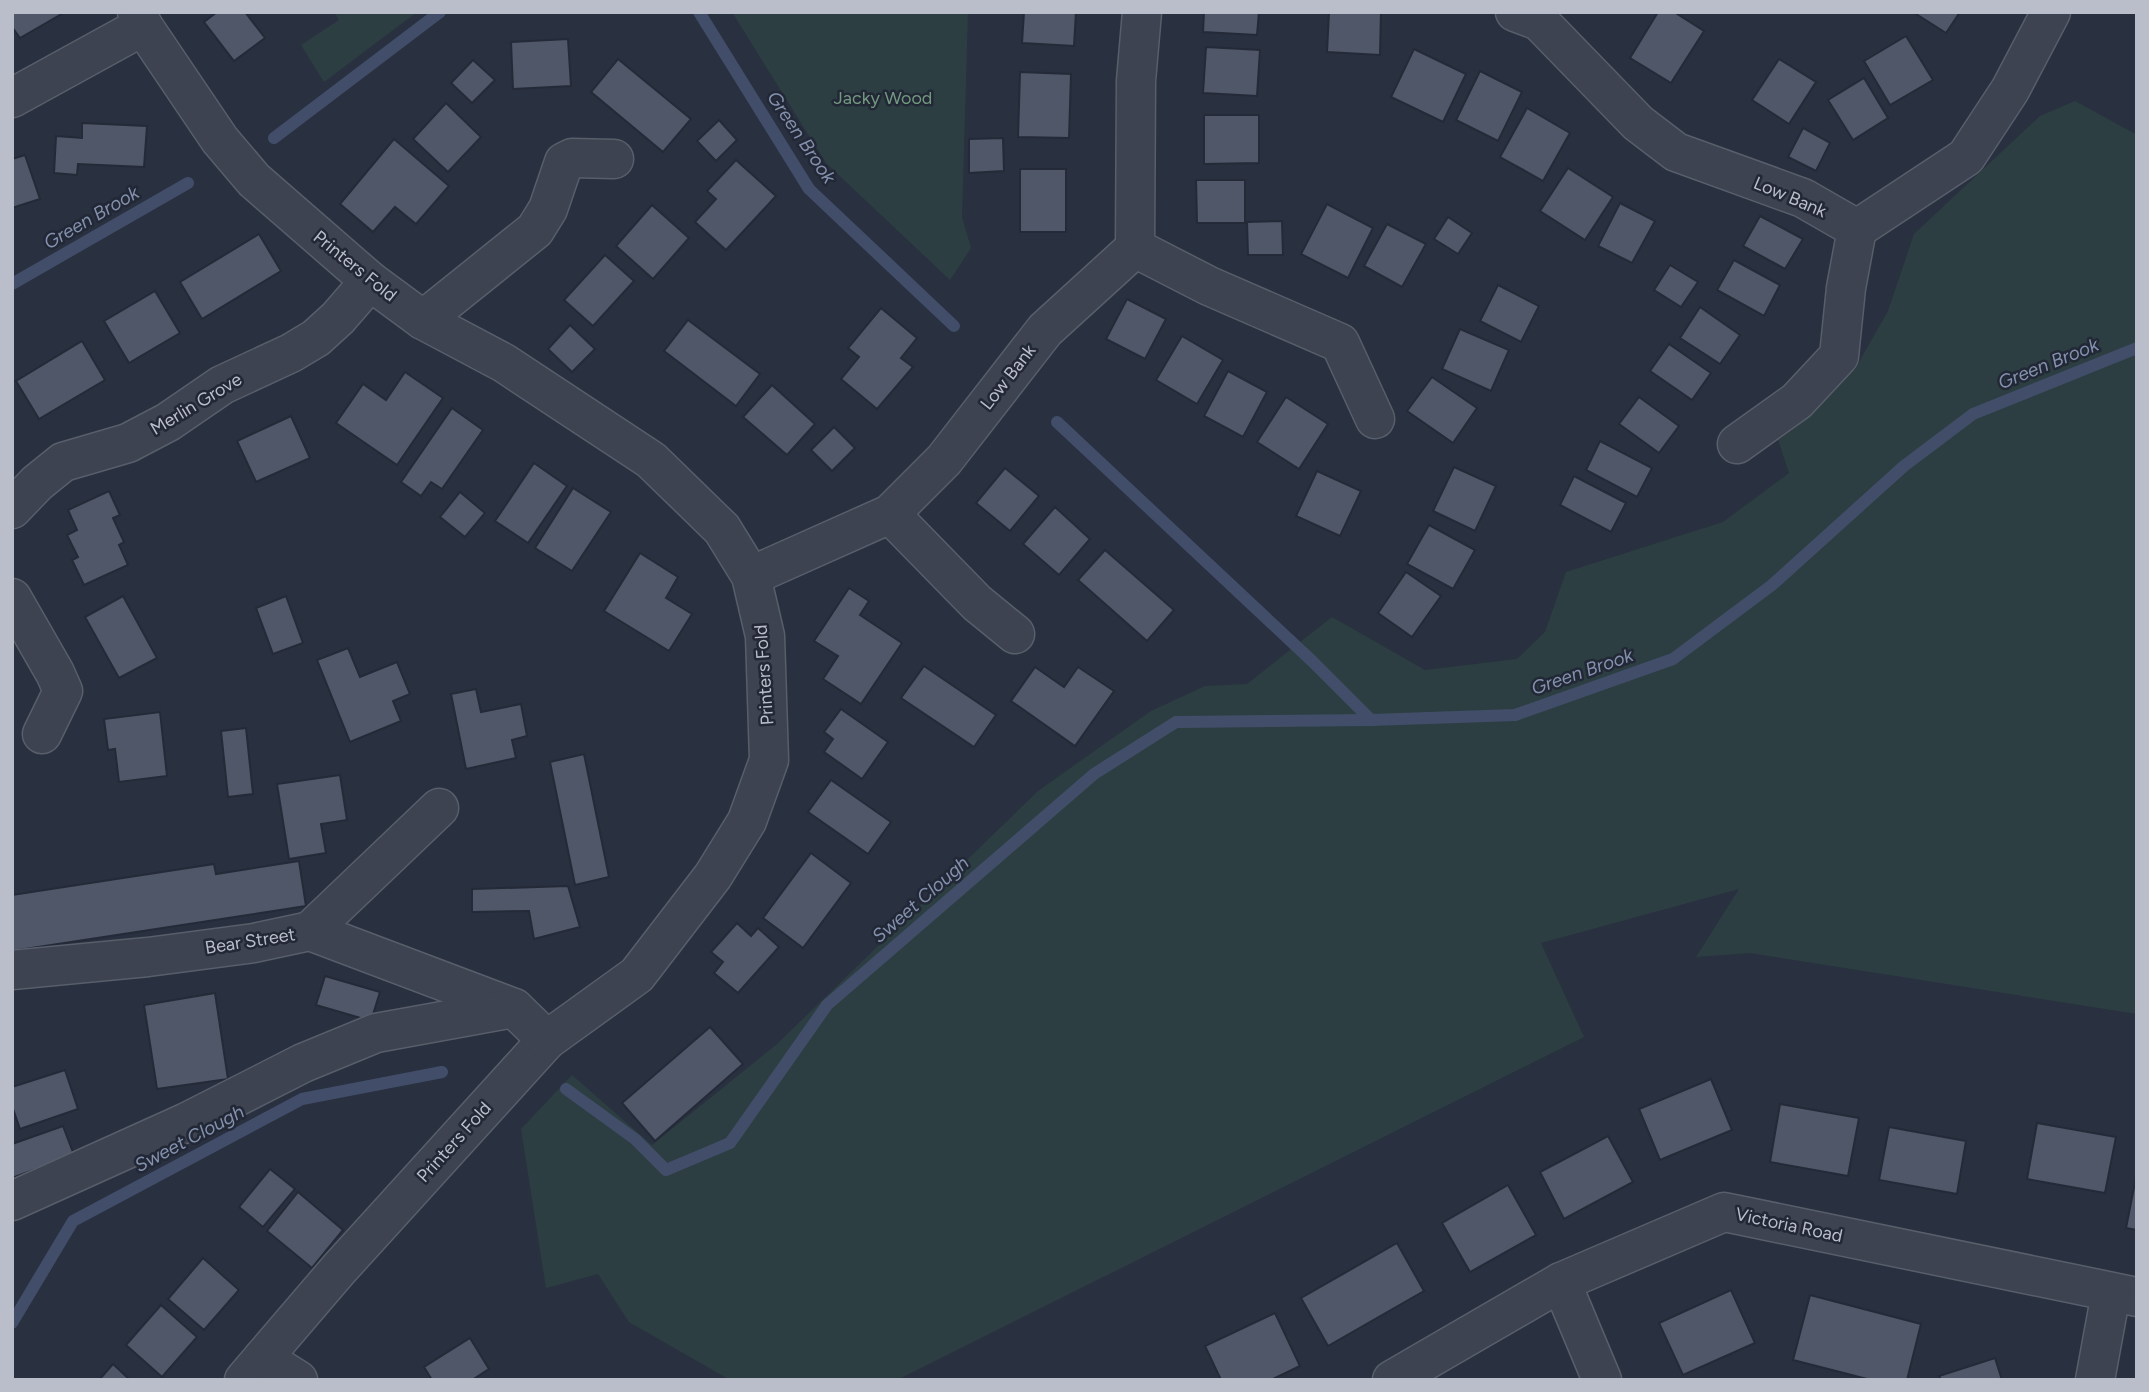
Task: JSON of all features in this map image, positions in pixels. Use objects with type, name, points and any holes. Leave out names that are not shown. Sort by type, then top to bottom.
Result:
[{"type":"street","points":[[1142,12],[1136,81],[1135,248],[1209,286],[1340,343],[1375,419]]},
{"type":"street","points":[[1737,444],[1797,401],[1839,356],[1846,288],[1857,229],[1966,157],[2010,90],[2051,12]]},
{"type":"street","name":"Low Bank","points":[[1534,15],[1639,122],[1676,152],[1803,198],[1857,229]]},
{"type":"street","points":[[12,99],[140,19]]},
{"type":"street","name":"Printers Fold","points":[[140,19],[220,140],[254,180],[370,281],[423,320],[504,363],[651,460],[722,529],[751,576],[765,636],[769,760],[747,821],[713,876],[637,975],[547,1040],[339,1269],[254,1369]]},
{"type":"street","points":[[423,320],[535,230],[548,209],[564,162],[572,158],[614,159]]},
{"type":"street","name":"Low Bank","points":[[751,576],[891,514],[944,460],[1045,330],[1135,248]]},
{"type":"street","name":"Merlin Grove","points":[[12,509],[37,483],[63,462],[128,443],[167,422],[222,385],[291,353],[316,338],[338,318],[370,281]]},
{"type":"street","points":[[891,514],[977,603],[1015,634]]},
{"type":"street","points":[[12,598],[63,691],[42,734]]},
{"type":"street","points":[[310,931],[439,808]]},
{"type":"street","name":"Bear Street","points":[[12,970],[148,957],[254,943],[310,931],[514,1008],[547,1040]]},
{"type":"street","points":[[12,1201],[187,1122],[303,1063],[376,1034],[514,1008]]},
{"type":"street","name":"Victoria Road","points":[[1392,1380],[1561,1282],[1724,1212],[2124,1295]]},
{"type":"street","points":[[1561,1282],[1602,1380]]},
{"type":"street","points":[[2095,1380],[2124,1295]]},
{"type":"street","points":[[254,1369],[298,1380]]},
{"type":"green space","points":[[334,12],[417,12],[324,82],[301,45],[339,20]]},
{"type":"green space","name":"Jacky Wood","points":[[732,12],[968,12],[962,217],[971,248],[950,280],[826,163]]},
{"type":"green space","points":[[2075,101],[2137,135],[2137,1014],[1750,953],[1696,957],[1739,889],[1541,943],[1584,1037],[897,1380],[730,1380],[629,1322],[598,1274],[546,1288],[521,1129],[572,1075],[652,1145],[777,1044],[1038,791],[1151,711],[1205,686],[1247,684],[1332,617],[1425,670],[1517,659],[1545,632],[1566,572],[1723,522],[1789,473],[1776,433],[1855,369],[1888,311],[1914,234],[2040,116]]},
{"type":"building","points":[[12,12],[65,12],[20,38],[12,27]]},
{"type":"building","points":[[217,12],[245,12],[265,38],[234,61],[204,22]]},
{"type":"building","points":[[1024,12],[1076,12],[1074,46],[1022,43]]},
{"type":"building","points":[[1204,12],[1259,12],[1257,35],[1203,32]]},
{"type":"building","points":[[1329,12],[1381,12],[1380,55],[1327,52]]},
{"type":"building","points":[[1658,12],[1674,12],[1704,31],[1671,83],[1630,58]]},
{"type":"building","points":[[1913,12],[1960,12],[1946,33]]},
{"type":"building","points":[[1906,36],[1933,80],[1890,105],[1864,61]]},
{"type":"building","points":[[568,39],[571,86],[513,89],[511,42]]},
{"type":"building","points":[[1206,47],[1260,50],[1257,96],[1203,93]]},
{"type":"building","points":[[1414,49],[1466,74],[1443,122],[1391,97]]},
{"type":"building","points":[[618,59],[691,119],[663,152],[591,92]]},
{"type":"building","points":[[1779,59],[1816,82],[1789,124],[1752,100]]},
{"type":"building","points":[[473,60],[495,80],[472,103],[451,83]]},
{"type":"building","points":[[1480,71],[1522,92],[1498,141],[1456,120]]},
{"type":"building","points":[[1020,72],[1071,74],[1069,138],[1018,137]]},
{"type":"building","points":[[1864,78],[1888,118],[1853,140],[1828,100]]},
{"type":"building","points":[[446,103],[481,137],[448,172],[413,139]]},
{"type":"building","points":[[1527,108],[1570,133],[1543,181],[1500,157]]},
{"type":"building","points":[[1204,115],[1259,115],[1259,163],[1204,164]]},
{"type":"building","points":[[719,120],[737,140],[716,161],[697,141]]},
{"type":"building","points":[[82,123],[147,126],[144,167],[78,164],[77,175],[54,173],[56,136],[82,138]]},
{"type":"building","points":[[1803,128],[1830,143],[1816,171],[1788,157]]},
{"type":"building","points":[[1003,138],[1004,171],[969,173],[969,139]]},
{"type":"building","points":[[394,139],[449,186],[416,224],[395,207],[373,232],[340,204]]},
{"type":"building","points":[[25,155],[40,199],[12,208],[12,159]]},
{"type":"building","points":[[736,160],[776,196],[726,250],[695,222],[716,199],[707,191]]},
{"type":"building","points":[[1568,168],[1613,197],[1585,240],[1540,211]]},
{"type":"building","points":[[1020,169],[1066,169],[1066,232],[1020,232]]},
{"type":"building","points":[[1196,180],[1245,180],[1245,223],[1197,223]]},
{"type":"building","points":[[1620,203],[1655,221],[1632,263],[1598,246]]},
{"type":"building","points":[[1327,204],[1373,228],[1348,278],[1301,254]]},
{"type":"building","points":[[652,205],[689,238],[653,279],[616,246]]},
{"type":"building","points":[[1760,216],[1803,239],[1785,269],[1743,246]]},
{"type":"building","points":[[1448,217],[1472,233],[1458,254],[1434,239]]},
{"type":"building","points":[[1282,221],[1283,255],[1248,255],[1247,222]]},
{"type":"building","points":[[1387,224],[1426,244],[1402,287],[1364,266]]},
{"type":"building","points":[[259,234],[281,271],[202,319],[180,282]]},
{"type":"building","points":[[605,255],[634,281],[593,326],[564,300]]},
{"type":"building","points":[[1734,260],[1780,285],[1764,316],[1717,290]]},
{"type":"building","points":[[1670,265],[1698,282],[1681,307],[1654,290]]},
{"type":"building","points":[[1498,285],[1539,306],[1521,342],[1480,321]]},
{"type":"building","points":[[155,291],[180,333],[129,363],[104,321]]},
{"type":"building","points":[[1127,299],[1166,319],[1145,359],[1106,339]]},
{"type":"building","points":[[1700,307],[1740,335],[1720,364],[1680,338]]},
{"type":"building","points":[[881,308],[917,338],[901,358],[913,367],[877,409],[841,379],[859,357],[848,348]]},
{"type":"building","points":[[688,320],[760,374],[736,406],[664,351]]},
{"type":"building","points":[[570,325],[595,349],[572,372],[548,349]]},
{"type":"building","points":[[1460,329],[1509,350],[1491,391],[1442,369]]},
{"type":"building","points":[[1182,336],[1223,360],[1197,404],[1156,380]]},
{"type":"building","points":[[82,341],[105,380],[39,419],[16,381]]},
{"type":"building","points":[[1669,344],[1711,373],[1692,400],[1650,371]]},
{"type":"building","points":[[1228,371],[1267,392],[1243,437],[1204,416]]},
{"type":"building","points":[[405,372],[443,398],[397,465],[336,423],[363,384],[386,400]]},
{"type":"building","points":[[1432,377],[1477,408],[1453,443],[1407,411]]},
{"type":"building","points":[[772,385],[815,424],[787,455],[743,417]]},
{"type":"building","points":[[1286,397],[1328,424],[1299,469],[1257,442]]},
{"type":"building","points":[[1639,397],[1679,426],[1659,453],[1619,424]]},
{"type":"building","points":[[452,408],[483,430],[442,489],[431,482],[421,496],[401,482]]},
{"type":"building","points":[[291,416],[310,458],[256,482],[237,441]]},
{"type":"building","points":[[834,427],[855,448],[832,471],[811,450]]},
{"type":"building","points":[[1600,441],[1652,468],[1637,497],[1586,470]]},
{"type":"building","points":[[534,463],[567,486],[528,543],[495,521]]},
{"type":"building","points":[[1454,467],[1496,486],[1475,531],[1433,511]]},
{"type":"building","points":[[1005,468],[1039,496],[1010,531],[976,503]]},
{"type":"building","points":[[1317,471],[1361,491],[1340,536],[1296,516]]},
{"type":"building","points":[[1574,476],[1626,503],[1611,532],[1560,505]]},
{"type":"building","points":[[573,488],[611,512],[572,571],[535,548]]},
{"type":"building","points":[[109,491],[120,515],[113,518],[124,542],[119,545],[128,565],[84,585],[72,560],[78,557],[67,535],[77,530],[68,510]]},
{"type":"building","points":[[460,492],[485,513],[465,537],[440,517]]},
{"type":"building","points":[[1055,507],[1090,539],[1059,575],[1023,544]]},
{"type":"building","points":[[1429,525],[1475,550],[1453,589],[1407,564]]},
{"type":"building","points":[[1105,550],[1174,610],[1147,641],[1078,580]]},
{"type":"building","points":[[640,553],[678,577],[666,598],[692,614],[669,651],[604,611]]},
{"type":"building","points":[[1406,572],[1441,596],[1412,637],[1378,613]]},
{"type":"building","points":[[849,588],[869,601],[860,615],[902,643],[861,704],[823,679],[838,656],[814,641]]},
{"type":"building","points":[[123,596],[157,658],[119,678],[85,617]]},
{"type":"building","points":[[286,596],[303,643],[273,654],[256,608]]},
{"type":"building","points":[[348,648],[360,677],[397,662],[410,694],[393,701],[401,721],[350,742],[317,660]]},
{"type":"building","points":[[924,666],[996,715],[974,747],[901,698]]},
{"type":"building","points":[[1035,667],[1064,687],[1078,667],[1114,691],[1075,746],[1011,701]]},
{"type":"building","points":[[476,689],[481,712],[521,704],[527,736],[512,740],[516,758],[466,769],[451,694]]},
{"type":"building","points":[[841,709],[888,742],[862,779],[824,752],[833,739],[824,732]]},
{"type":"building","points":[[160,712],[167,776],[119,782],[115,749],[108,750],[104,719]]},
{"type":"building","points":[[246,728],[253,794],[228,797],[221,731]]},
{"type":"building","points":[[584,754],[609,877],[575,885],[550,762]]},
{"type":"building","points":[[340,775],[347,820],[321,824],[326,853],[289,859],[277,784]]},
{"type":"building","points":[[831,780],[891,822],[868,854],[808,812]]},
{"type":"building","points":[[811,853],[851,883],[803,948],[763,918]]},
{"type":"building","points":[[299,861],[306,906],[12,951],[12,895],[214,864],[216,874]]},
{"type":"building","points":[[568,886],[580,927],[534,939],[529,911],[472,912],[472,889]]},
{"type":"building","points":[[737,923],[751,936],[758,928],[779,947],[738,993],[714,973],[723,962],[711,952]]},
{"type":"building","points":[[325,976],[380,992],[371,1021],[316,1005]]},
{"type":"building","points":[[215,993],[228,1079],[157,1089],[144,1005]]},
{"type":"building","points":[[710,1027],[743,1064],[655,1141],[622,1103]]},
{"type":"building","points":[[65,1070],[78,1109],[20,1129],[12,1106],[12,1087]]},
{"type":"building","points":[[1711,1079],[1732,1130],[1660,1160],[1639,1109]]},
{"type":"building","points":[[1780,1104],[1859,1118],[1848,1176],[1770,1162]]},
{"type":"building","points":[[2037,1123],[2116,1137],[2105,1193],[2027,1179]]},
{"type":"building","points":[[63,1126],[74,1155],[12,1178],[12,1144]]},
{"type":"building","points":[[1889,1127],[1966,1141],[1957,1194],[1879,1180]]},
{"type":"building","points":[[1608,1136],[1633,1182],[1564,1219],[1540,1172]]},
{"type":"building","points":[[270,1169],[295,1189],[263,1227],[239,1207]]},
{"type":"building","points":[[2137,1172],[2137,1230],[2126,1228]]},
{"type":"building","points":[[1508,1185],[1536,1235],[1470,1272],[1442,1223]]},
{"type":"building","points":[[298,1192],[343,1230],[312,1268],[267,1231]]},
{"type":"building","points":[[1397,1243],[1424,1291],[1328,1346],[1301,1298]]},
{"type":"building","points":[[203,1258],[239,1290],[204,1330],[168,1299]]},
{"type":"building","points":[[1731,1290],[1755,1343],[1683,1375],[1659,1323]]},
{"type":"building","points":[[1810,1295],[1921,1324],[1907,1380],[1871,1380],[1793,1360]]},
{"type":"building","points":[[161,1305],[197,1337],[162,1377],[126,1345]]},
{"type":"building","points":[[1275,1313],[1300,1366],[1271,1380],[1221,1380],[1205,1346]]},
{"type":"building","points":[[470,1338],[489,1369],[472,1380],[432,1380],[424,1367]]},
{"type":"building","points":[[1995,1358],[2002,1380],[1941,1380],[1939,1376]]},
{"type":"building","points":[[113,1364],[130,1380],[99,1380]]},
{"type":"waterway","name":"Green Brook","points":[[274,138],[440,12]]},
{"type":"waterway","name":"Green Brook","points":[[699,12],[809,189],[954,326]]},
{"type":"waterway","name":"Green Brook","points":[[12,284],[188,183]]},
{"type":"waterway","name":"Green Brook","points":[[1057,422],[1312,661],[1371,720],[1515,715],[1673,659],[1772,585],[1904,466],[1973,414],[2137,348]]},
{"type":"waterway","name":"Sweet Clough","points":[[566,1089],[635,1139],[666,1170],[730,1143],[827,1005],[1094,774],[1176,722],[1371,720]]},
{"type":"waterway","name":"Sweet Clough","points":[[12,1323],[73,1221],[302,1099],[442,1072]]}]
